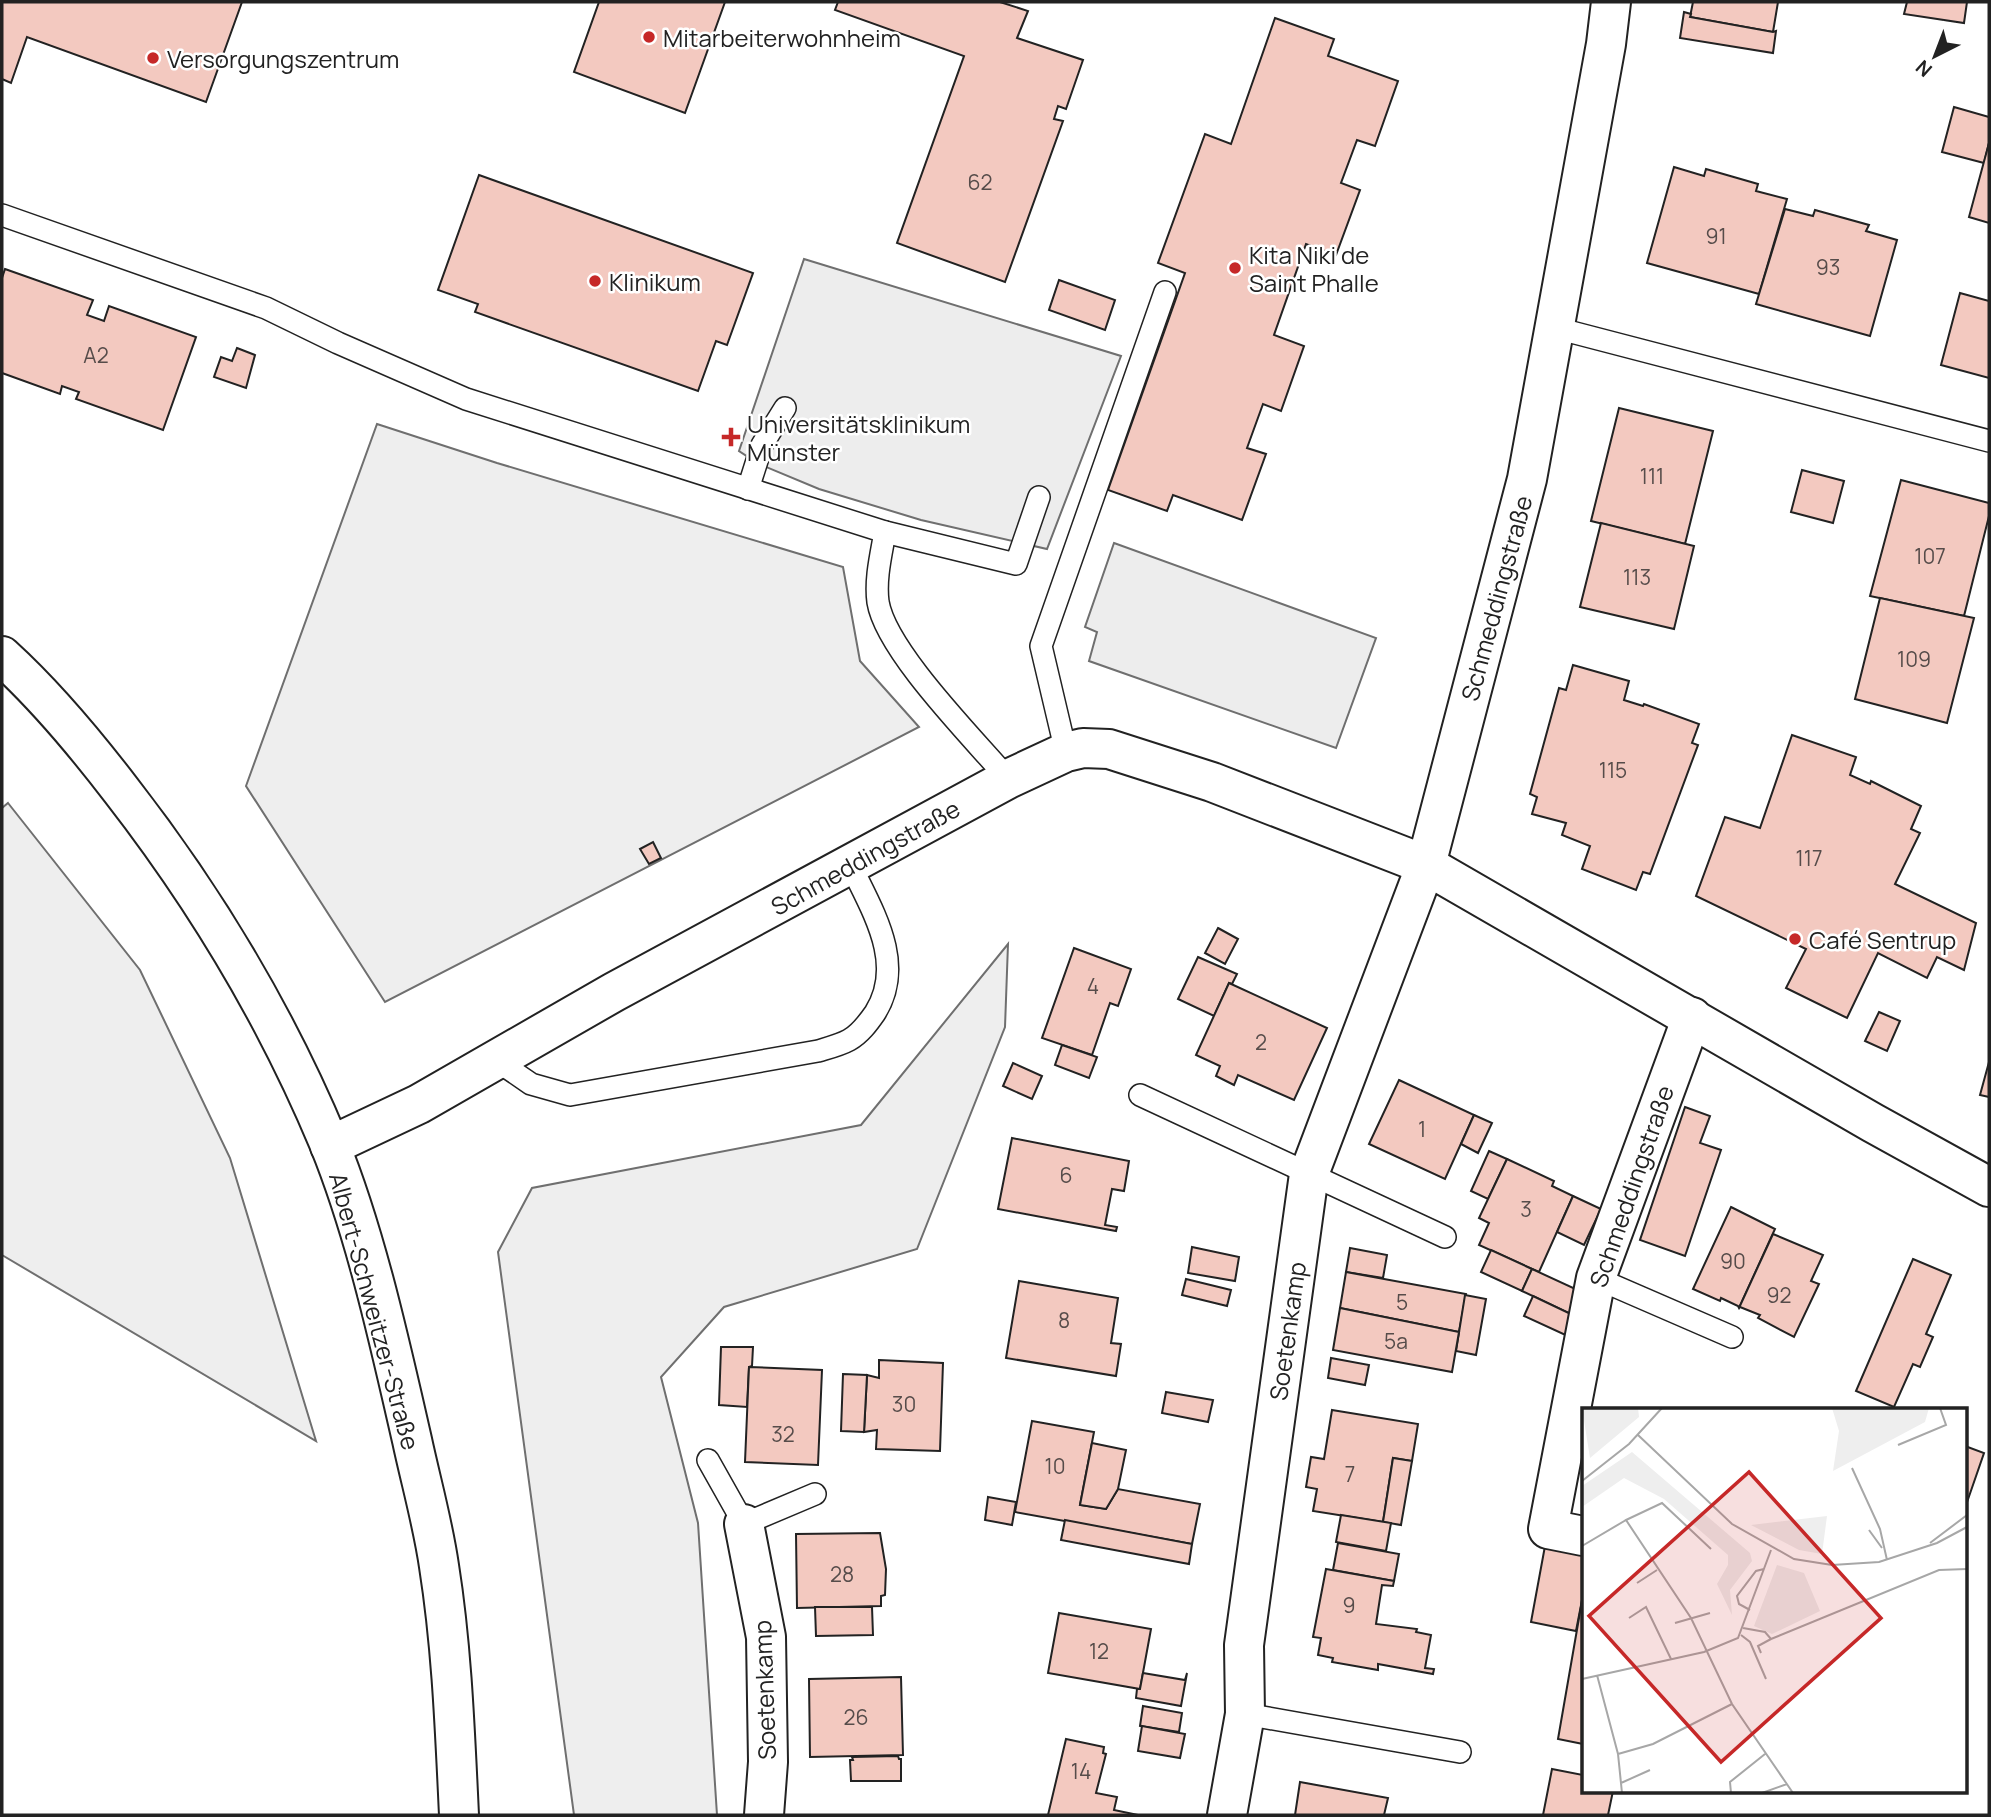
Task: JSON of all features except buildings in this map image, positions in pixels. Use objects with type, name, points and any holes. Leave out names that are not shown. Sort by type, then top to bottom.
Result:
[{"type":"street","name":"Schmeddingstraße","points":[[1426,865],[1527,479],[1604,57],[1611,2]]},
{"type":"street","name":"Albert-Schweitzer-Straße","points":[[2,656],[83,741],[163,844],[229,946],[275,1026],[330,1146],[362,1241],[439,1563],[448,1641],[459,1815]]},
{"type":"street","name":"Schmeddingstraße","points":[[330,1146],[419,1104],[614,992],[1008,779],[1066,752],[1083,748],[1105,748],[1126,752],[1212,782],[1426,865],[1989,1187]]},
{"type":"street","name":"Soetenkamp","points":[[1227,1815],[1245,1714],[1244,1646],[1308,1174],[1426,865]]},
{"type":"street","name":"Schmeddingstraße","points":[[1582,1536],[1548,1529],[1596,1278],[1692,1017]]},
{"type":"street","name":"Soetenkamp","points":[[744,1524],[766,1637],[768,1762],[764,1815]]},
{"type":"lane","points":[[2,215],[266,308],[466,399],[885,532],[1016,564],[1039,497]]},
{"type":"lane","points":[[1066,752],[1041,646],[1165,292]]},
{"type":"lane","points":[[1556,328],[1989,441]]},
{"type":"lane","points":[[748,489],[762,445],[785,408]]},
{"type":"lane","points":[[885,532],[878,578],[878,601],[884,622],[916,672],[1008,779]]},
{"type":"lane","points":[[496,1060],[531,1084],[570,1095],[818,1051],[849,1040],[867,1026],[880,1005],[888,980],[888,957],[881,931],[851,866]]},
{"type":"lane","points":[[1140,1095],[1446,1237]]},
{"type":"lane","points":[[1596,1278],[1732,1337]]},
{"type":"lane","points":[[708,1461],[744,1524],[815,1494]]},
{"type":"lane","points":[[1245,1714],[1460,1752]]},
{"type":"shaded area","points":[[804,259],[1121,356],[1047,549],[921,520],[819,489],[759,464],[739,451]]},
{"type":"shaded area","points":[[377,424],[843,567],[860,661],[919,727],[385,1002],[246,786]]},
{"type":"shaded area","points":[[1114,543],[1376,638],[1336,748],[1089,661],[1097,632],[1085,627]]},
{"type":"shaded area","points":[[8,803],[140,970],[230,1158],[316,1441],[2,1255],[2,808]]},
{"type":"shaded area","points":[[1008,944],[1005,1027],[917,1249],[724,1307],[661,1377],[698,1523],[717,1815],[574,1815],[498,1252],[532,1188],[861,1125]]},
{"type":"place","name":"Mitarbeiterwohnheim","points":[[649,37]]},
{"type":"place","name":"Versorgungszentrum","points":[[153,58]]},
{"type":"place","name":"Kita Niki de Saint Phalle","points":[[1235,268]]},
{"type":"place","name":"Klinikum","points":[[595,281]]},
{"type":"place","name":"Universitätsklinikum Münster","points":[[731,437]]},
{"type":"place","name":"Café Sentrup","points":[[1795,939]]}]
